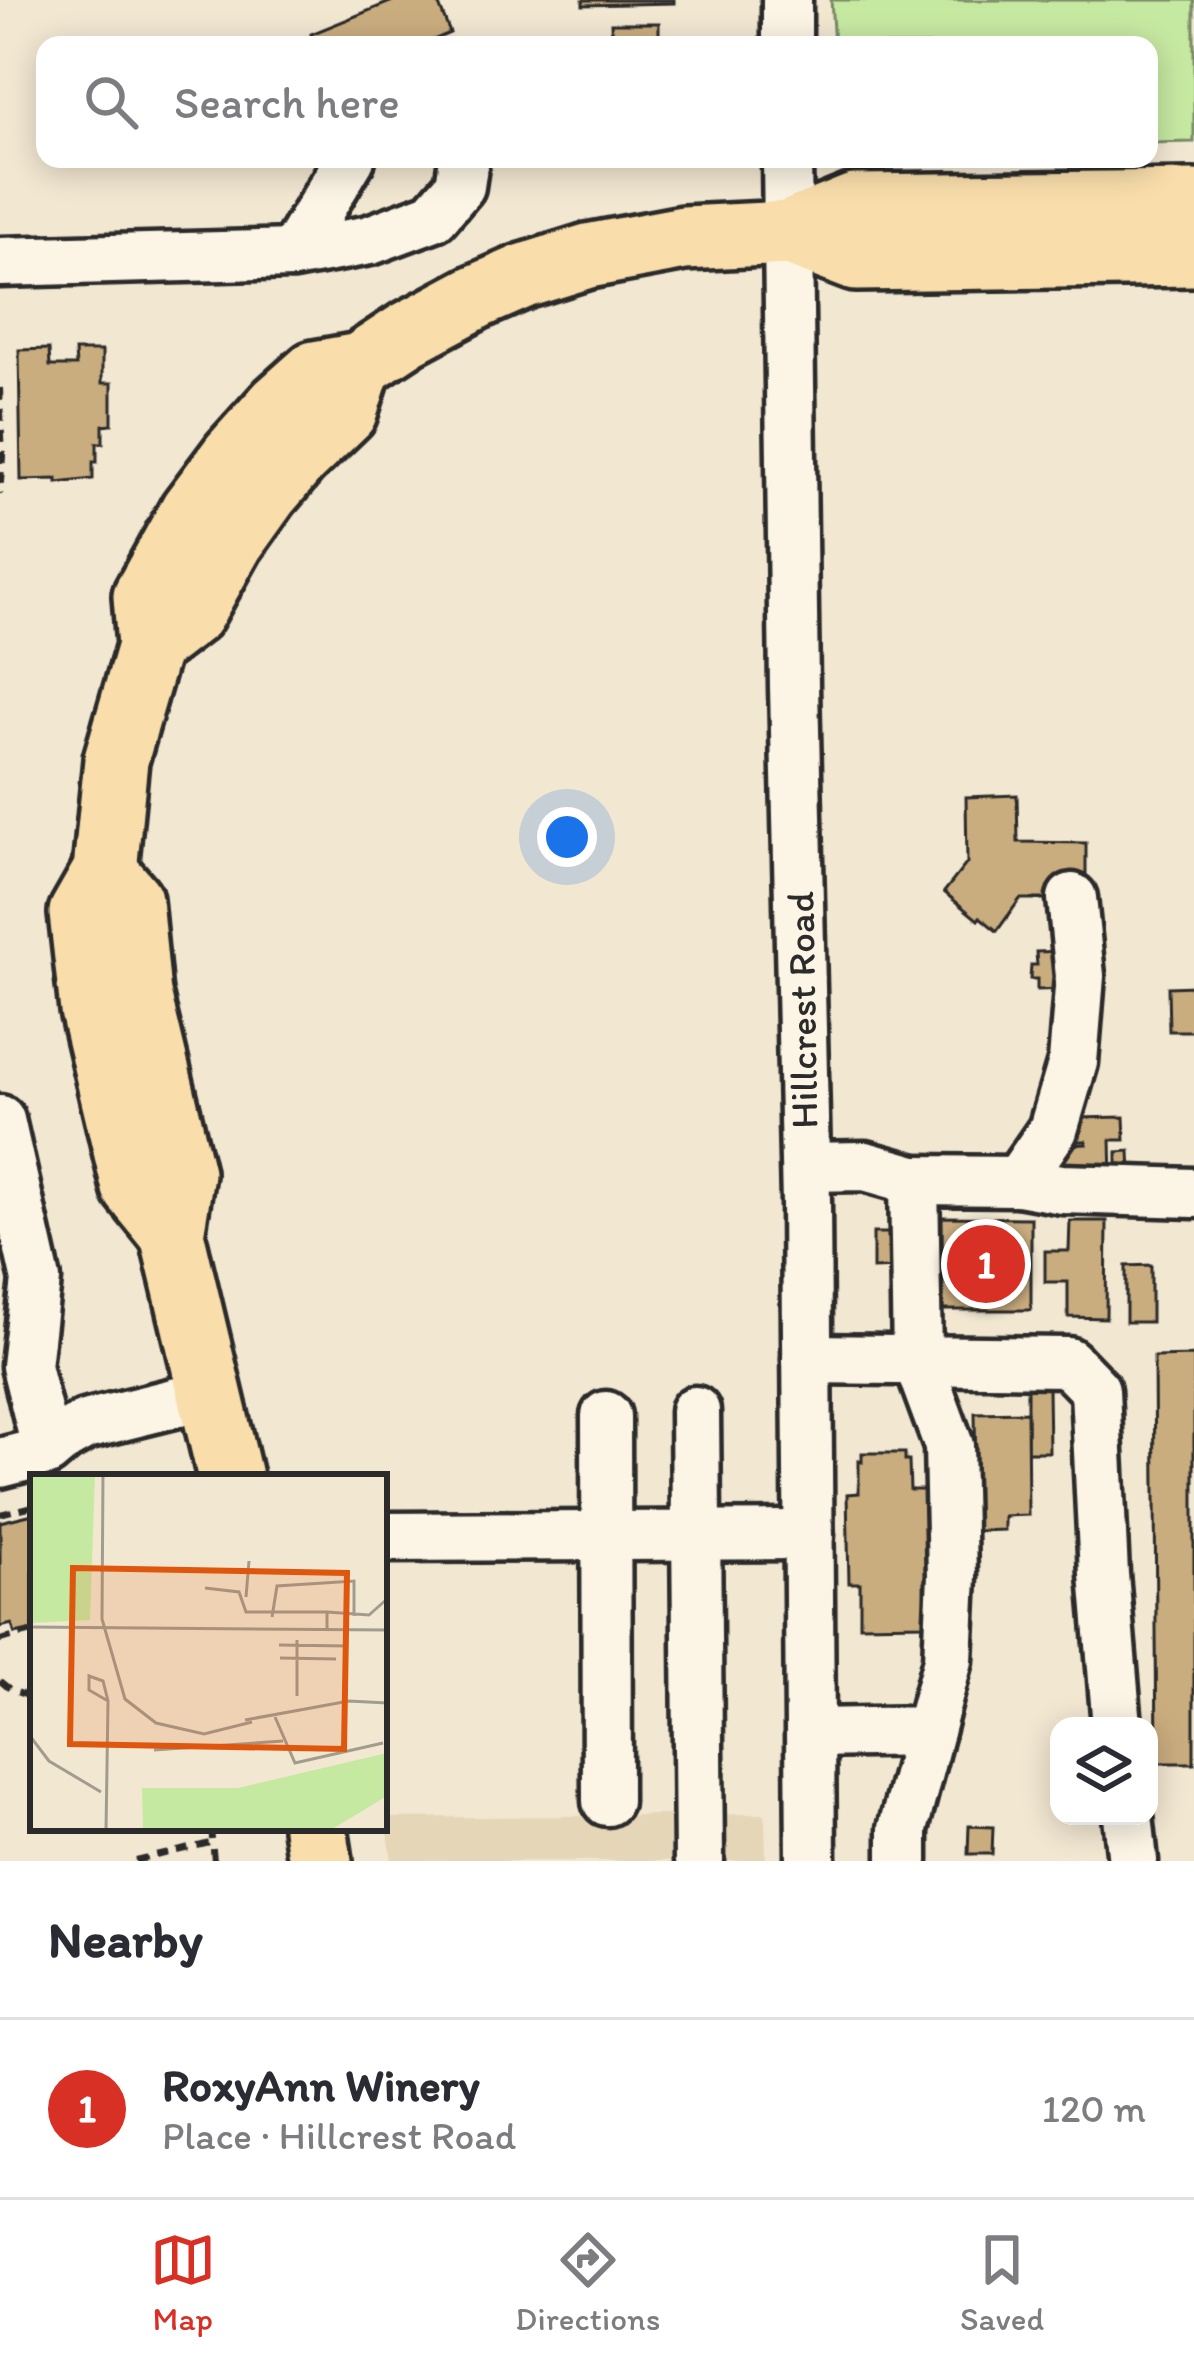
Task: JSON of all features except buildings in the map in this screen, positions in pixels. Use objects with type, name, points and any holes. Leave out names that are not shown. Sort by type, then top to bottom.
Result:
[{"type":"main road","points":[[219,1433],[172,1234],[134,1187],[92,1010],[81,914],[105,871],[116,760],[149,646],[146,596],[172,544],[213,482],[279,405],[314,373],[360,365],[476,297],[588,256],[684,238],[788,233],[854,206],[1194,202]]},
{"type":"main road","points":[[788,233],[856,259],[1194,254]]},
{"type":"main road","points":[[315,1831],[320,1861]]},
{"type":"street","points":[[787,0],[787,36]]},
{"type":"street","points":[[293,254],[345,168]]},
{"type":"street","points":[[0,262],[293,254],[370,240],[434,216],[460,186],[463,168]]},
{"type":"street","name":"Hillcrest Road","points":[[787,168],[806,1167],[811,1861]]},
{"type":"street","points":[[1018,1181],[1053,1130],[1073,1062],[1080,976],[1072,898]]},
{"type":"street","points":[[0,1120],[36,1280],[26,1366],[47,1451]]},
{"type":"street","points":[[806,1167],[865,1166],[914,1180],[1194,1192]]},
{"type":"street","points":[[903,1861],[903,1829],[948,1660],[952,1576],[949,1446],[917,1359],[914,1180]]},
{"type":"street","points":[[807,1359],[1068,1362],[1095,1390],[1116,1717]]},
{"type":"street","points":[[695,1411],[699,1861]]},
{"type":"street","points":[[605,1416],[608,1801]]},
{"type":"street","points":[[0,1463],[47,1451],[85,1425],[219,1433]]},
{"type":"street","points":[[387,1537],[809,1535]]},
{"type":"street","points":[[811,1733],[929,1731]]},
{"type":"street","points":[[1129,1825],[1133,1861]]},
{"type":"path","points":[[0,388],[0,494]]},
{"type":"path","points":[[0,1514],[30,1508]]},
{"type":"path","points":[[0,1640],[30,1633]]},
{"type":"path","points":[[0,1681],[30,1697]]},
{"type":"path","points":[[212,1831],[214,1861]]},
{"type":"path","points":[[136,1861],[214,1841]]},
{"type":"shaded area","points":[[765,1814],[766,1861],[392,1861],[387,1818]]},
{"type":"green space","points":[[831,0],[1194,0],[1194,142],[1158,143],[1158,36],[833,36]]},
{"type":"place","name":"RoxyAnn Winery","points":[[986,1264]]}]
